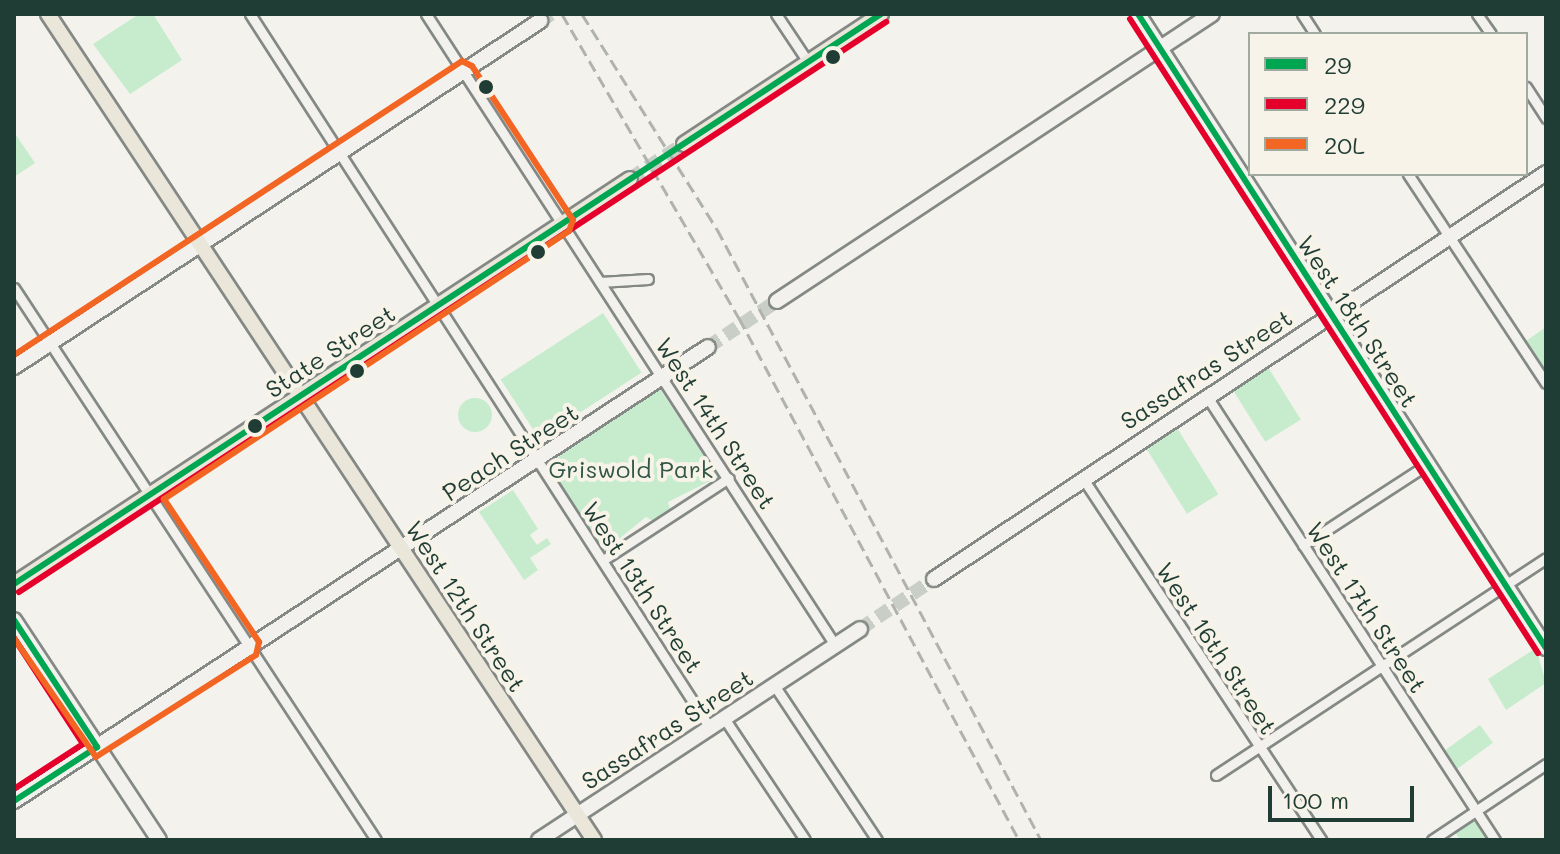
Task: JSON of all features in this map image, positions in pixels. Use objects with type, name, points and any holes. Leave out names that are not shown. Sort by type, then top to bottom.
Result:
[{"type":"main road","name":"West 12th Street","points":[[48,14],[594,840]]},
{"type":"main road","points":[[684,144],[881,14]]},
{"type":"main road","name":"West 18th Street","points":[[1138,14],[1328,315],[1546,648]]},
{"type":"main road","points":[[777,301],[1212,14]]},
{"type":"main road","points":[[14,367],[540,21]]},
{"type":"main road","name":"Sassafras Street","points":[[934,579],[1082,477],[1546,173]]},
{"type":"main road","name":"State Street","points":[[14,584],[630,179]]},
{"type":"main road","name":"Peach Street","points":[[14,801],[708,347]]},
{"type":"main road","points":[[14,620],[159,840]]},
{"type":"main road","name":"Sassafras Street","points":[[539,840],[860,629]]},
{"type":"street","name":"West 13th Street","points":[[250,14],[710,728]]},
{"type":"street","name":"West 14th Street","points":[[426,14],[835,645]]},
{"type":"street","points":[[776,14],[808,62]]},
{"type":"street","points":[[1302,14],[1314,32]]},
{"type":"street","points":[[1477,14],[1490,32]]},
{"type":"street","points":[[1528,90],[1546,118]]},
{"type":"street","points":[[1409,176],[1546,383]]},
{"type":"street","points":[[600,282],[648,279]]},
{"type":"street","points":[[14,288],[376,840]]},
{"type":"street","name":"West 17th Street","points":[[1206,395],[1495,840]]},
{"type":"street","points":[[1303,545],[1426,465]]},
{"type":"street","name":"West 16th Street","points":[[1082,477],[1321,840]]},
{"type":"street","points":[[603,560],[729,478]]},
{"type":"street","points":[[1216,775],[1546,558]]},
{"type":"street","points":[[774,685],[877,840]]},
{"type":"street","points":[[724,718],[805,840]]},
{"type":"street","points":[[1432,840],[1546,764]]},
{"type":"green space","points":[[139,14],[153,14],[182,60],[130,94],[93,44]]},
{"type":"green space","points":[[14,132],[35,163],[14,177]]},
{"type":"green space","points":[[603,313],[642,373],[539,439],[501,379]]},
{"type":"green space","points":[[1546,327],[1546,371],[1526,341]]},
{"type":"green space","points":[[1268,367],[1301,420],[1265,442],[1232,389]]},
{"type":"green space","name":"Griswold Park","points":[[660,389],[718,477],[668,502],[670,509],[653,521],[646,517],[604,551],[546,465]]},
{"type":"green space","points":[[475,398],[487,403],[492,415],[487,427],[475,432],[463,427],[458,415],[463,403]]},
{"type":"green space","points":[[1177,428],[1218,494],[1187,514],[1146,448]]},
{"type":"green space","points":[[513,490],[538,529],[530,535],[537,545],[547,538],[551,544],[530,558],[538,570],[524,580],[479,512]]},
{"type":"green space","points":[[1536,648],[1546,683],[1506,710],[1488,679]]},
{"type":"green space","points":[[1480,725],[1493,743],[1457,769],[1444,751]]},
{"type":"green space","points":[[1473,817],[1488,840],[1460,840],[1454,830]]},
{"type":"tunnel","points":[[540,21],[551,14]]},
{"type":"tunnel","points":[[630,179],[684,144]]},
{"type":"tunnel","points":[[708,347],[777,301]]},
{"type":"tunnel","points":[[860,629],[934,579]]},
{"type":"railway","points":[[562,14],[739,318],[1019,840]]},
{"type":"railway","points":[[582,14],[717,229],[1041,840]]},
{"type":"transit line","name":"29","points":[[14,584],[881,14]]},
{"type":"transit line","name":"29","points":[[1138,14],[1546,648]]},
{"type":"transit line","name":"229","points":[[1130,19],[1538,653]]},
{"type":"transit line","name":"229","points":[[19,592],[886,22]]},
{"type":"transit line","name":"20L","points":[[14,355],[462,61],[472,66],[573,220],[569,231],[164,499],[259,642],[256,655],[96,757],[14,638]]},
{"type":"transit line","name":"29","points":[[14,620],[97,747],[14,801]]},
{"type":"transit line","name":"229","points":[[14,638],[83,744],[14,789]]}]
